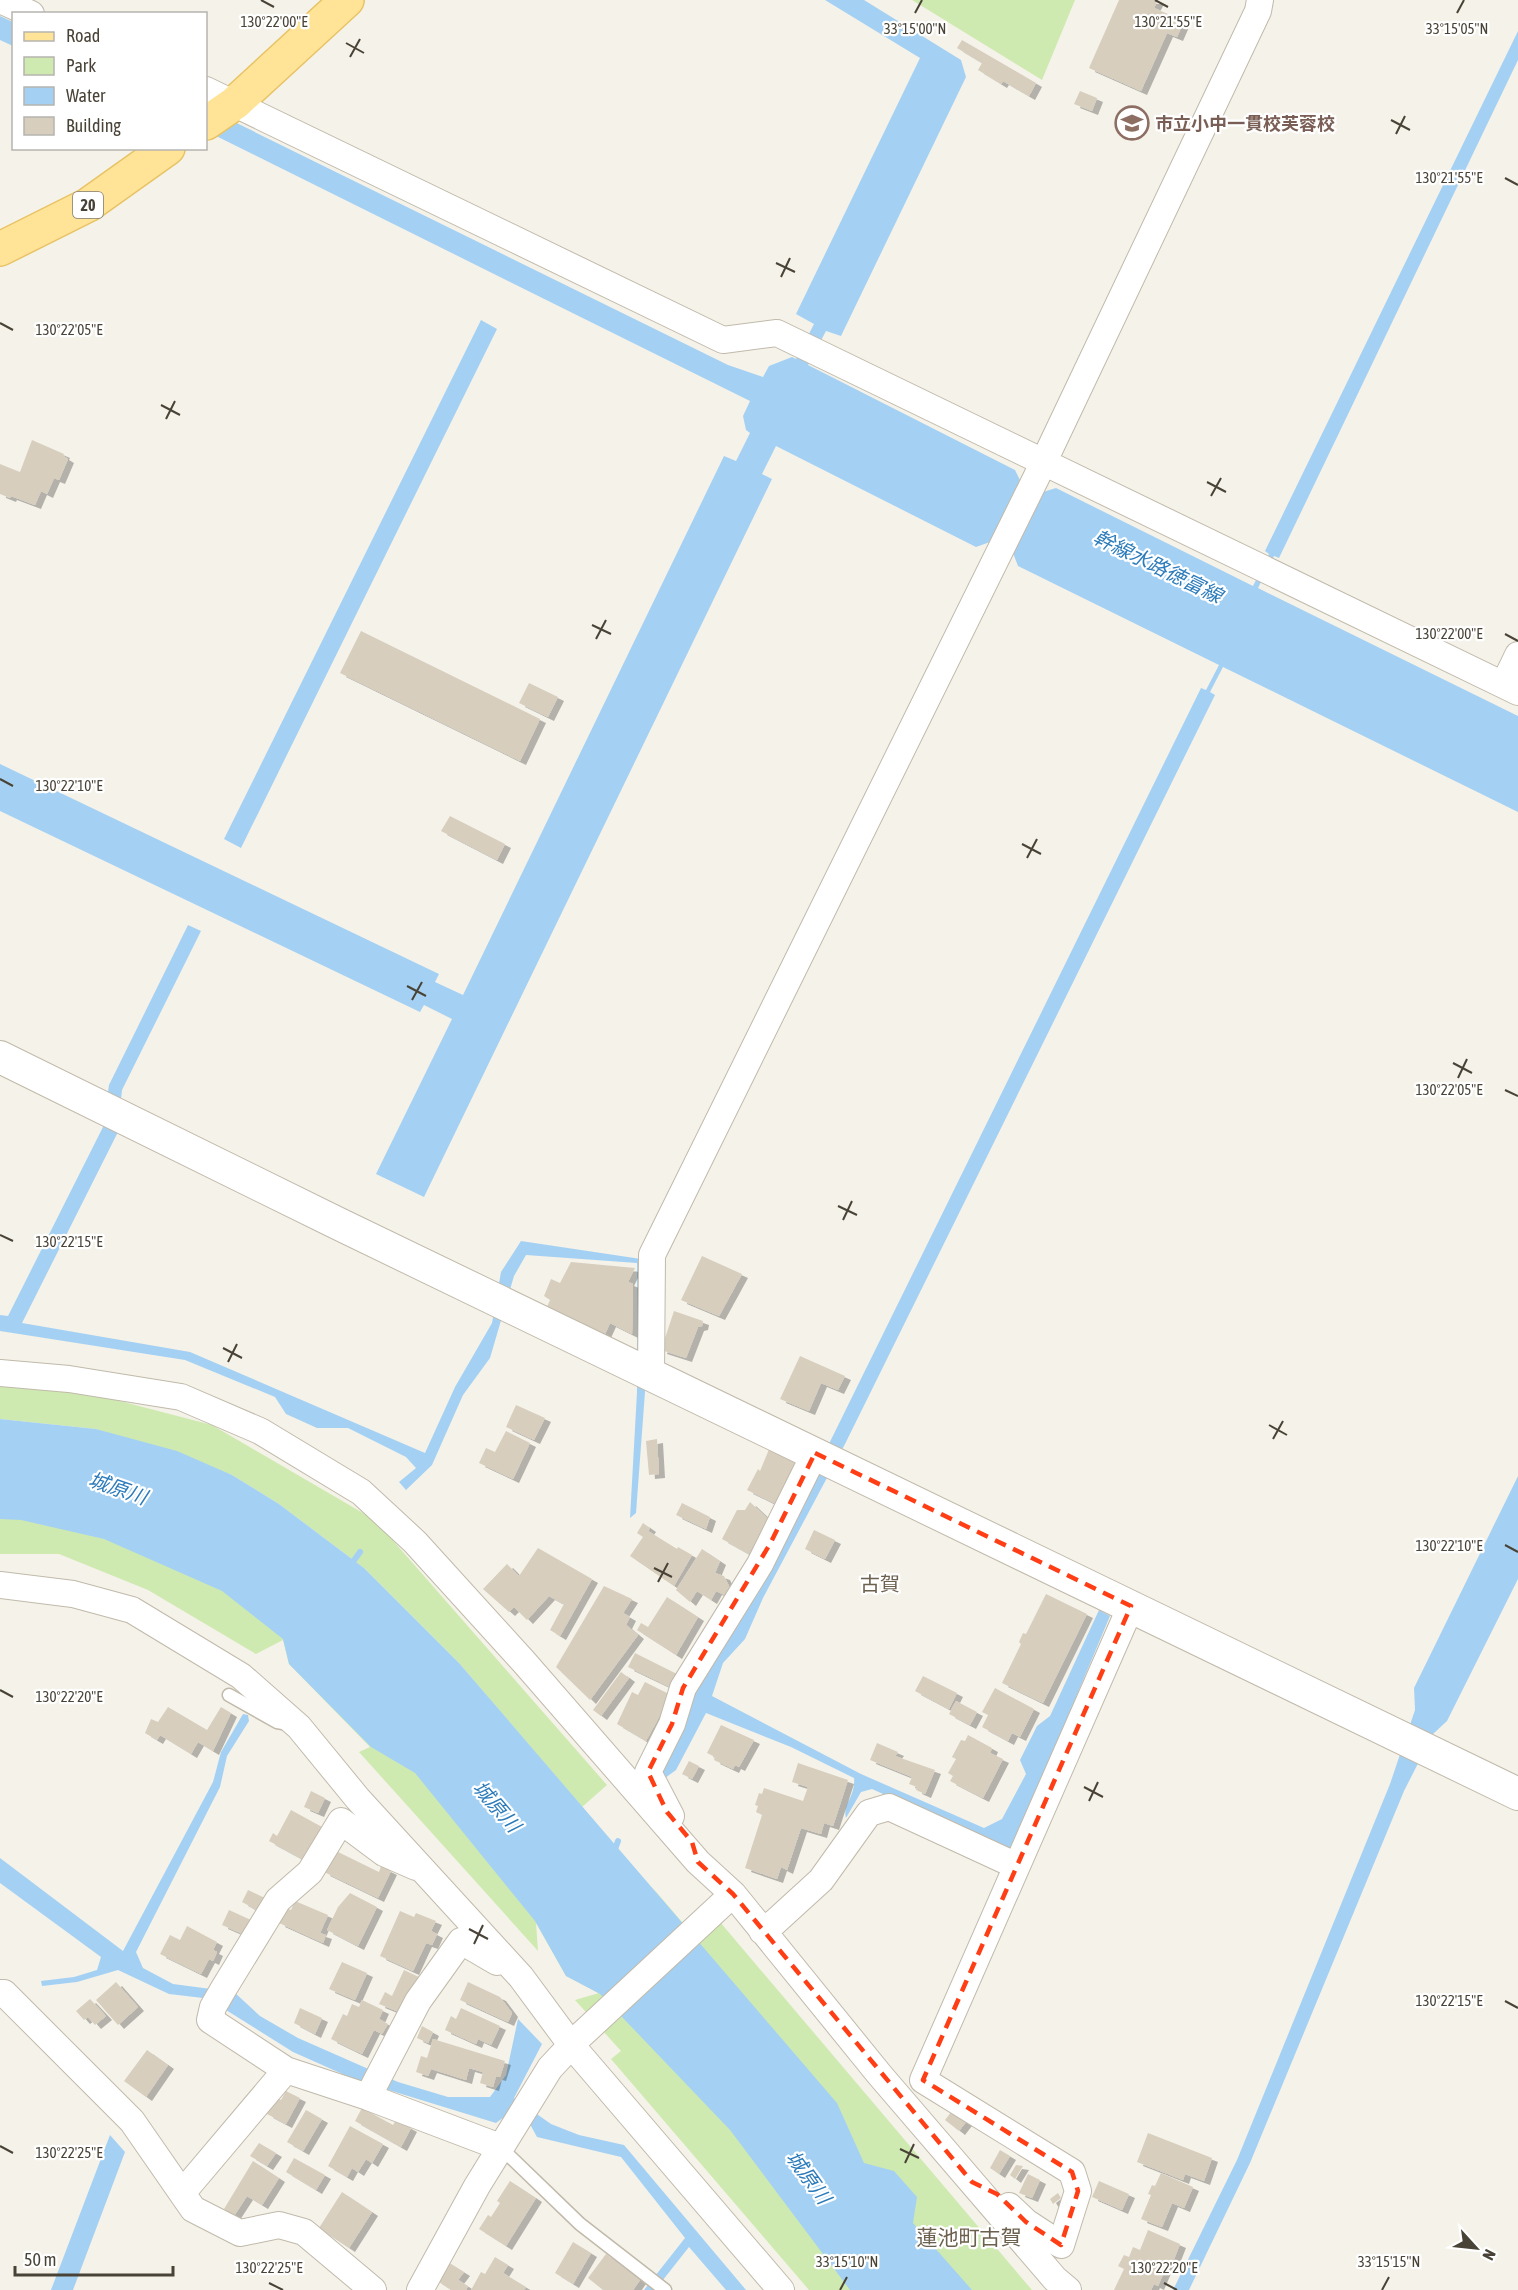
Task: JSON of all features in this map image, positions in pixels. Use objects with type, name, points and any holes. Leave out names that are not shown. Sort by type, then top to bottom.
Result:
[{"type":"main road","points":[[207,122],[235,103],[347,0]]},
{"type":"main road","name":"20","points":[[0,249],[88,205],[165,150]]},
{"type":"street","points":[[0,0],[27,12]]},
{"type":"street","points":[[644,1371],[652,1255],[1040,470],[1258,11],[1260,0]]},
{"type":"street","points":[[207,90],[723,340],[777,333],[1040,470],[1511,688],[1518,655]]},
{"type":"street","points":[[0,1057],[112,1114],[1518,1794]]},
{"type":"street","points":[[0,1373],[69,1379],[181,1397],[260,1431],[361,1492],[423,1551],[524,1662],[729,1898],[762,1931],[879,2074],[1055,2279],[1068,2290]]},
{"type":"street","points":[[698,1862],[692,1842],[667,1812],[648,1772],[672,1724],[683,1688],[826,1459]]},
{"type":"street","points":[[0,1585],[74,1594],[132,1610],[241,1676],[298,1727],[358,1799],[521,1977],[781,2290]]},
{"type":"street","points":[[972,2182],[997,2194],[1026,2222],[1061,2245],[1078,2191],[1072,2172],[923,2080],[1131,1606]]},
{"type":"street","points":[[762,1931],[776,1922],[821,1880],[869,1812],[889,1807],[1017,1866]]},
{"type":"street","points":[[424,1870],[384,1853],[341,1821],[310,1872],[279,1900],[218,1997],[210,2020],[286,2070],[374,2085],[500,2147]]},
{"type":"street","points":[[420,2290],[500,2147],[550,2068],[575,2041],[729,1898]]},
{"type":"street","points":[[374,2085],[418,2001],[461,1941],[521,1977]]},
{"type":"street","points":[[0,1993],[4,1993],[132,2121],[193,2209],[240,2233],[279,2225],[304,2232],[373,2290]]},
{"type":"street","points":[[183,2192],[286,2070]]},
{"type":"lane","points":[[229,1695],[277,1722],[298,1727]]},
{"type":"lane","points":[[500,2147],[580,2224],[665,2290]]},
{"type":"highlighted area","points":[[815,1453],[1131,1606],[923,2080],[1072,2172],[1078,2191],[1061,2245],[1026,2222],[997,2194],[972,2182],[733,1894],[698,1862],[692,1842],[667,1812],[648,1772],[672,1724],[683,1688],[770,1544]]},
{"type":"green space","points":[[912,0],[1075,0],[1042,80]]},
{"type":"green space","points":[[0,1385],[93,1394],[212,1425],[375,1520],[607,1785],[582,1807],[459,1663],[364,1568],[279,1504],[232,1475],[96,1429],[0,1419]]},
{"type":"green space","points":[[0,1511],[27,1511],[248,1580],[709,2086],[863,2290],[809,2290],[611,2059],[621,2051],[575,2000],[599,1993],[566,1976],[536,1923],[538,1951],[359,1752],[370,1747],[289,1664],[283,1640],[256,1654],[148,1590],[59,1554],[0,1554]]},
{"type":"green space","points":[[652,1887],[699,1942],[720,1922],[1032,2290],[949,2290]]},
{"type":"water","name":"幹線水路徳富線","points":[[825,0],[864,0],[961,60],[966,77],[841,336],[826,331],[808,365],[1015,470],[1020,480],[1043,492],[1056,488],[1253,586],[1269,554],[1265,551],[1518,31],[1518,60],[1279,558],[1274,556],[1258,588],[1518,716],[1518,812],[1223,667],[1210,692],[1215,695],[845,1444],[763,1598],[745,1639],[723,1663],[712,1696],[861,1774],[984,1828],[1002,1819],[1026,1774],[1020,1760],[1037,1726],[1050,1716],[1099,1610],[1110,1616],[1011,1852],[872,1789],[861,1792],[846,1818],[846,1808],[853,1790],[854,1778],[791,1747],[706,1713],[676,1770],[661,1781],[656,1769],[689,1696],[760,1584],[1201,688],[1206,690],[1219,665],[1018,566],[1013,553],[990,542],[976,547],[776,446],[762,474],[772,479],[424,1197],[376,1174],[452,1019],[424,1005],[420,1012],[0,811],[0,764],[439,974],[435,982],[463,995],[724,456],[736,461],[750,433],[746,430],[743,416],[750,401],[207,131],[207,108],[728,365],[763,377],[769,366],[792,357],[796,359],[814,324],[796,314],[920,58]]},
{"type":"water","points":[[0,16],[12,22],[12,46],[0,40]]},
{"type":"water","points":[[481,320],[497,329],[241,848],[224,839]]},
{"type":"water","points":[[188,925],[201,931],[122,1090],[117,1134],[22,1323],[190,1352],[425,1453],[455,1387],[492,1323],[501,1272],[521,1241],[641,1259],[645,1392],[636,1513],[630,1518],[637,1392],[637,1263],[526,1255],[514,1276],[490,1358],[463,1395],[432,1465],[406,1490],[399,1482],[416,1468],[406,1457],[348,1428],[317,1428],[286,1414],[275,1397],[185,1360],[0,1331],[0,1315],[8,1316],[103,1127],[109,1085]]},
{"type":"water","name":"城原川","points":[[0,1419],[96,1429],[177,1451],[232,1475],[279,1504],[364,1568],[459,1663],[837,2103],[864,2163],[894,2171],[917,2197],[913,2223],[972,2290],[850,2290],[730,2130],[600,1994],[566,1976],[535,1921],[415,1773],[371,1747],[289,1664],[283,1639],[222,1591],[104,1539],[21,1520],[0,1519]]},
{"type":"water","points":[[1518,1476],[1518,1579],[1447,1721],[1433,1734],[1404,1791],[1250,2163],[1189,2290],[1173,2290],[1237,2160],[1390,1784],[1415,1710],[1414,1688]]},
{"type":"water","points":[[243,1714],[248,1715],[249,1721],[227,1756],[220,1787],[136,1952],[143,1968],[173,1984],[234,1992],[260,2016],[298,2038],[398,2082],[448,2097],[490,2097],[506,2075],[518,2019],[542,2044],[514,2098],[551,2124],[579,2135],[624,2145],[746,2290],[726,2290],[689,2247],[655,2290],[644,2290],[685,2238],[621,2157],[537,2137],[531,2126],[508,2114],[496,2123],[356,2080],[293,2052],[203,1998],[169,1994],[118,1970],[77,1982],[42,1986],[41,1981],[74,1977],[97,1970],[101,1957],[0,1883],[0,1858],[123,1951],[213,1782],[221,1752]]},
{"type":"water","points":[[110,2135],[125,2152],[73,2290],[51,2290]]},
{"type":"building","points":[[1119,0],[1158,0],[1154,8],[1184,21],[1177,37],[1167,33],[1141,91],[1089,68]]},
{"type":"building","points":[[962,40],[1036,83],[1029,96],[1003,81],[1001,84],[978,70],[982,63],[957,48]]},
{"type":"building","points":[[1080,91],[1097,98],[1092,111],[1074,104]]},
{"type":"building","points":[[32,440],[64,454],[63,456],[68,459],[59,480],[54,478],[47,494],[41,491],[35,505],[0,494],[0,464],[20,472]]},
{"type":"building","points":[[361,631],[540,719],[520,761],[340,673]]},
{"type":"building","points":[[529,683],[558,697],[548,717],[519,703]]},
{"type":"building","points":[[450,816],[505,844],[497,860],[441,831]]},
{"type":"building","points":[[702,1256],[742,1274],[719,1316],[681,1300]]},
{"type":"building","points":[[571,1262],[635,1268],[628,1282],[633,1284],[632,1334],[610,1323],[605,1334],[547,1307],[550,1300],[544,1296],[551,1279],[560,1283]]},
{"type":"building","points":[[674,1311],[703,1321],[702,1326],[698,1327],[686,1358],[661,1350]]},
{"type":"building","points":[[800,1356],[845,1376],[838,1390],[821,1383],[809,1411],[780,1399]]},
{"type":"building","points":[[516,1405],[545,1418],[534,1440],[506,1427]]},
{"type":"building","points":[[506,1431],[530,1443],[513,1479],[479,1463],[486,1448],[495,1452]]},
{"type":"building","points":[[657,1439],[659,1474],[649,1475],[646,1441]]},
{"type":"building","points":[[770,1447],[798,1460],[778,1505],[747,1490],[758,1469],[760,1471]]},
{"type":"building","points":[[750,1502],[768,1519],[749,1554],[722,1539],[737,1510],[745,1510]]},
{"type":"building","points":[[682,1503],[710,1517],[706,1529],[676,1515]]},
{"type":"building","points":[[643,1523],[650,1528],[648,1531],[677,1549],[678,1547],[692,1555],[674,1586],[630,1556],[643,1537],[637,1533]]},
{"type":"building","points":[[814,1530],[835,1540],[825,1559],[805,1549]]},
{"type":"building","points":[[538,1548],[592,1579],[560,1636],[550,1630],[564,1604],[549,1596],[527,1620],[514,1607],[509,1612],[483,1589],[507,1564],[519,1576]]},
{"type":"building","points":[[702,1549],[720,1561],[715,1573],[724,1576],[730,1588],[727,1596],[716,1591],[711,1600],[697,1591],[690,1602],[676,1590]]},
{"type":"building","points":[[604,1586],[632,1599],[623,1613],[630,1617],[626,1625],[638,1635],[590,1700],[556,1667]]},
{"type":"building","points":[[1046,1594],[1087,1614],[1043,1703],[1002,1683],[1021,1644],[1019,1642],[1023,1633],[1026,1634]]},
{"type":"building","points":[[667,1597],[698,1617],[676,1655],[637,1630],[641,1623],[648,1627]]},
{"type":"building","points":[[635,1653],[679,1675],[672,1688],[628,1667]]},
{"type":"building","points":[[621,1672],[629,1678],[601,1716],[593,1710]]},
{"type":"building","points":[[923,1676],[957,1693],[949,1709],[915,1691]]},
{"type":"building","points":[[645,1682],[671,1695],[646,1741],[617,1724],[632,1692],[638,1695]]},
{"type":"building","points":[[995,1688],[1034,1709],[1020,1737],[1012,1733],[1008,1741],[982,1727],[988,1715],[982,1712]]},
{"type":"building","points":[[956,1701],[977,1712],[970,1725],[949,1714]]},
{"type":"building","points":[[168,1707],[207,1730],[221,1707],[231,1713],[213,1751],[198,1742],[191,1754],[160,1735],[157,1740],[145,1733],[151,1719],[158,1722]]},
{"type":"building","points":[[721,1725],[754,1740],[739,1767],[735,1765],[733,1769],[714,1760],[715,1757],[707,1753]]},
{"type":"building","points":[[968,1735],[992,1748],[990,1753],[1003,1759],[983,1798],[950,1781],[953,1776],[948,1773],[956,1759],[952,1757],[961,1740],[965,1741]]},
{"type":"building","points":[[877,1743],[898,1752],[895,1756],[935,1770],[925,1794],[909,1784],[912,1777],[870,1760]]},
{"type":"building","points":[[689,1761],[699,1766],[692,1779],[682,1774]]},
{"type":"building","points":[[798,1763],[848,1780],[833,1826],[824,1823],[821,1834],[801,1828],[787,1870],[781,1867],[777,1879],[745,1868],[762,1815],[756,1812],[758,1806],[755,1805],[759,1793],[762,1794],[764,1788],[803,1801],[808,1787],[792,1782]]},
{"type":"building","points":[[311,1791],[325,1798],[318,1813],[304,1807]]},
{"type":"building","points":[[291,1810],[322,1827],[304,1860],[269,1841],[273,1833],[277,1836]]},
{"type":"building","points":[[334,1850],[379,1872],[381,1866],[391,1871],[378,1898],[324,1872]]},
{"type":"building","points":[[248,1890],[265,1898],[259,1911],[242,1902]]},
{"type":"building","points":[[350,1893],[377,1907],[358,1946],[327,1930],[338,1907]]},
{"type":"building","points":[[295,1901],[328,1915],[320,1933],[326,1935],[323,1943],[279,1923],[286,1908],[291,1910]]},
{"type":"building","points":[[229,1910],[251,1920],[245,1935],[222,1925]]},
{"type":"building","points":[[400,1911],[414,1917],[416,1913],[436,1921],[431,1931],[437,1934],[432,1945],[426,1943],[413,1971],[380,1956]]},
{"type":"building","points":[[187,1926],[217,1942],[213,1950],[217,1952],[213,1961],[209,1959],[201,1974],[160,1954],[170,1935],[180,1940]]},
{"type":"building","points":[[342,1962],[367,1973],[355,2000],[329,1989]]},
{"type":"building","points":[[404,1970],[421,1978],[404,2014],[379,2004],[385,1992],[392,1996]]},
{"type":"building","points":[[116,1982],[138,2007],[118,2025],[96,2000]]},
{"type":"building","points":[[468,1982],[500,1997],[512,2013],[508,2022],[460,2000]]},
{"type":"building","points":[[90,1999],[106,2016],[95,2025],[88,2017],[84,2020],[76,2011]]},
{"type":"building","points":[[362,2000],[383,2010],[379,2019],[388,2024],[382,2034],[374,2030],[362,2054],[331,2039],[343,2014],[347,2016],[352,2004],[359,2007]]},
{"type":"building","points":[[300,2008],[322,2018],[315,2034],[294,2023]]},
{"type":"building","points":[[461,2008],[500,2026],[491,2045],[478,2039],[476,2044],[445,2030],[451,2016],[456,2019]]},
{"type":"building","points":[[422,2026],[433,2032],[428,2043],[417,2038]]},
{"type":"building","points":[[433,2039],[505,2061],[500,2077],[496,2076],[493,2087],[480,2083],[483,2072],[469,2068],[466,2080],[431,2069],[428,2076],[416,2072],[421,2056],[427,2058]]},
{"type":"building","points":[[147,2050],[168,2065],[146,2097],[124,2081]]},
{"type":"building","points":[[286,2091],[300,2098],[286,2124],[267,2114],[276,2097],[281,2100]]},
{"type":"building","points":[[955,2107],[969,2118],[959,2131],[945,2120]]},
{"type":"building","points":[[362,2108],[393,2125],[396,2120],[411,2128],[401,2147],[355,2121]]},
{"type":"building","points":[[306,2110],[322,2119],[303,2151],[287,2142]]},
{"type":"building","points":[[350,2126],[383,2144],[372,2163],[366,2159],[358,2172],[352,2168],[347,2177],[328,2166]]},
{"type":"building","points":[[1148,2133],[1212,2158],[1204,2181],[1185,2174],[1183,2180],[1137,2162]]},
{"type":"building","points":[[259,2143],[276,2153],[267,2166],[250,2156]]},
{"type":"building","points":[[1000,2150],[1010,2156],[999,2174],[990,2168]]},
{"type":"building","points":[[294,2158],[325,2175],[316,2190],[286,2172]]},
{"type":"building","points":[[253,2161],[279,2178],[262,2205],[247,2196],[234,2216],[224,2209]]},
{"type":"building","points":[[1016,2165],[1023,2166],[1015,2179],[1010,2175]]},
{"type":"building","points":[[1161,2173],[1193,2187],[1184,2208],[1172,2203],[1162,2227],[1141,2219],[1151,2195],[1148,2194]]},
{"type":"building","points":[[1028,2174],[1040,2180],[1032,2198],[1019,2193]]},
{"type":"building","points":[[510,2181],[536,2198],[506,2246],[479,2229],[488,2215],[491,2217],[500,2203],[497,2201]]},
{"type":"building","points":[[1099,2181],[1129,2194],[1122,2210],[1092,2197]]},
{"type":"building","points":[[342,2192],[372,2212],[349,2248],[319,2228]]},
{"type":"building","points":[[1058,2193],[1061,2198],[1053,2204],[1050,2199]]},
{"type":"building","points":[[1148,2230],[1180,2244],[1171,2267],[1167,2265],[1158,2286],[1154,2284],[1151,2290],[1114,2290],[1124,2269],[1118,2266],[1124,2255],[1129,2257],[1133,2247],[1140,2250]]},
{"type":"building","points":[[573,2242],[591,2253],[573,2284],[555,2273]]},
{"type":"building","points":[[606,2254],[640,2280],[633,2290],[603,2290],[588,2278]]},
{"type":"building","points":[[495,2257],[508,2265],[503,2273],[526,2287],[524,2290],[471,2290],[481,2272],[485,2274]]},
{"type":"building","points":[[448,2262],[464,2272],[458,2280],[468,2286],[466,2290],[451,2290],[436,2280]]},
{"type":"waterway","points":[[350,1566],[360,1552]]},
{"type":"waterway","points":[[614,1852],[618,1841]]},
{"type":"place","name":"市立小中一貫校芙蓉校","points":[[1132,123]]},
{"type":"district","name":"古賀","points":[[880,1583]]},
{"type":"district","name":"蓮池町古賀","points":[[969,2237]]}]
